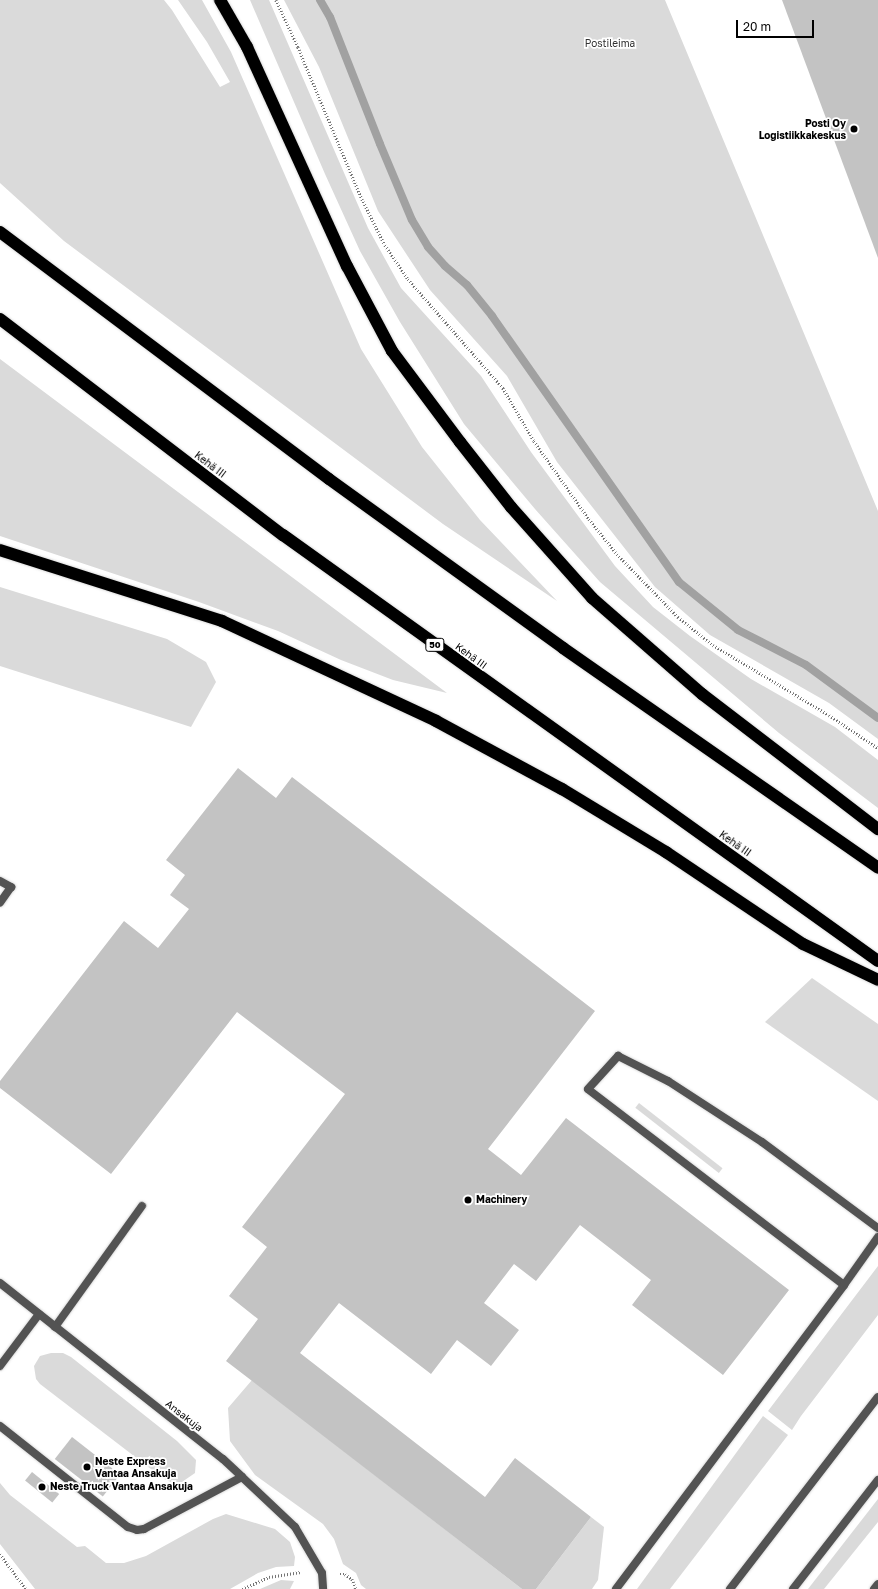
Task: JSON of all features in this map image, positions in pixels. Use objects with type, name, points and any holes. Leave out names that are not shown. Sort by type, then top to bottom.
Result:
[{"type":"highway","points":[[220,0],[247,46],[346,266],[392,351],[511,507],[592,598],[702,694],[878,829]]},
{"type":"highway","points":[[0,232],[329,479],[563,648],[878,868]]},
{"type":"highway","name":"Kehä III","points":[[0,319],[283,536],[878,961]]},
{"type":"highway","points":[[0,550],[222,621],[436,721],[562,789],[666,852],[803,944],[878,980]]},
{"type":"street","points":[[0,880],[11,887],[0,903]]},
{"type":"street","points":[[844,1285],[588,1089],[618,1056],[662,1078],[762,1142],[878,1228]]},
{"type":"street","points":[[55,1327],[142,1206]]},
{"type":"street","points":[[616,1589],[844,1285],[878,1237]]},
{"type":"street","name":"Ansakuja","points":[[0,1283],[223,1459],[295,1527],[322,1573],[323,1589]]},
{"type":"street","points":[[0,1366],[39,1314]]},
{"type":"street","points":[[730,1589],[878,1397]]},
{"type":"street","points":[[0,1426],[128,1527],[137,1530],[144,1529],[242,1477]]},
{"type":"street","points":[[793,1589],[878,1480]]},
{"type":"street","points":[[874,1589],[878,1584]]},
{"type":"path","points":[[276,0],[298,47],[362,199],[385,245],[408,279],[502,388],[534,441],[589,519],[617,554],[678,617],[713,645],[829,715],[878,748]]},
{"type":"path","points":[[0,1554],[26,1589]]},
{"type":"green space","points":[[0,0],[164,0],[172,10],[220,87],[230,82],[207,42],[178,0],[202,0],[231,52],[361,349],[422,447],[480,520],[557,601],[443,524],[64,241],[0,183]]},
{"type":"green space","points":[[250,0],[269,0],[368,228],[401,288],[481,376],[531,452],[615,566],[653,607],[690,636],[751,679],[835,727],[878,760],[878,808],[779,733],[600,582],[535,509],[464,424],[400,322],[360,251]]},
{"type":"green space","name":"Postileima","points":[[284,0],[665,0],[878,511],[878,739],[829,703],[710,635],[655,587],[557,462],[507,376],[430,290],[378,211],[319,67]]},
{"type":"green space","points":[[0,359],[447,693],[393,680],[341,660],[278,631],[199,602],[0,536]]},
{"type":"green space","points":[[0,587],[167,639],[206,662],[216,682],[191,727],[0,666]]},
{"type":"green space","points":[[812,978],[878,1024],[878,1101],[765,1022]]},
{"type":"green space","points":[[639,1103],[723,1168],[719,1173],[635,1108]]},
{"type":"green space","points":[[878,1266],[878,1315],[792,1430],[768,1411]]},
{"type":"green space","points":[[51,1353],[63,1353],[71,1357],[177,1441],[196,1460],[195,1473],[182,1482],[173,1483],[164,1479],[40,1384],[36,1379],[34,1366],[40,1356]]},
{"type":"green space","points":[[252,1380],[522,1589],[366,1589],[361,1585],[356,1573],[343,1564],[334,1539],[323,1524],[255,1475],[230,1441],[228,1408]]},
{"type":"green space","points":[[763,1416],[788,1435],[670,1589],[637,1589]]},
{"type":"green space","points":[[0,1483],[10,1495],[77,1547],[85,1546],[106,1563],[124,1563],[146,1556],[213,1519],[226,1514],[275,1529],[290,1542],[295,1557],[294,1566],[276,1567],[258,1573],[230,1589],[35,1589],[0,1544]]},
{"type":"green space","points":[[878,1499],[878,1522],[824,1589],[808,1589]]},
{"type":"green space","points":[[591,1517],[604,1527],[598,1580],[592,1589],[536,1589]]},
{"type":"green space","points":[[281,1580],[294,1581],[290,1589],[260,1589]]},
{"type":"building","name":"Posti Oy Logistiikkakeskus","points":[[782,0],[878,0],[878,258]]},
{"type":"building","name":"Machinery","points":[[238,768],[276,798],[292,777],[595,1011],[488,1149],[521,1175],[566,1118],[789,1290],[723,1375],[632,1305],[651,1280],[580,1225],[536,1281],[514,1264],[484,1303],[519,1330],[491,1366],[457,1340],[431,1374],[339,1303],[300,1353],[485,1497],[515,1458],[591,1517],[536,1589],[522,1589],[226,1361],[258,1319],[229,1296],[267,1247],[242,1227],[345,1094],[237,1012],[111,1174],[0,1088],[0,1081],[124,921],[158,948],[189,909],[170,895],[185,875],[166,860]]},
{"type":"building","points":[[72,1437],[120,1475],[103,1497],[55,1459]]},
{"type":"building","points":[[32,1472],[59,1494],[52,1503],[25,1481]]},
{"type":"waterway","points":[[320,0],[330,17],[380,144],[412,220],[428,247],[445,266],[467,285],[492,316],[679,582],[738,630],[806,665],[878,718]]},
{"type":"place","name":"Posti Oy Logistiikkakeskus","points":[[854,129]]},
{"type":"place","name":"Machinery","points":[[468,1200]]},
{"type":"place","name":"Neste Express Vantaa Ansakuja","points":[[87,1467]]},
{"type":"place","name":"Neste Truck Vantaa Ansakuja","points":[[42,1487]]}]
